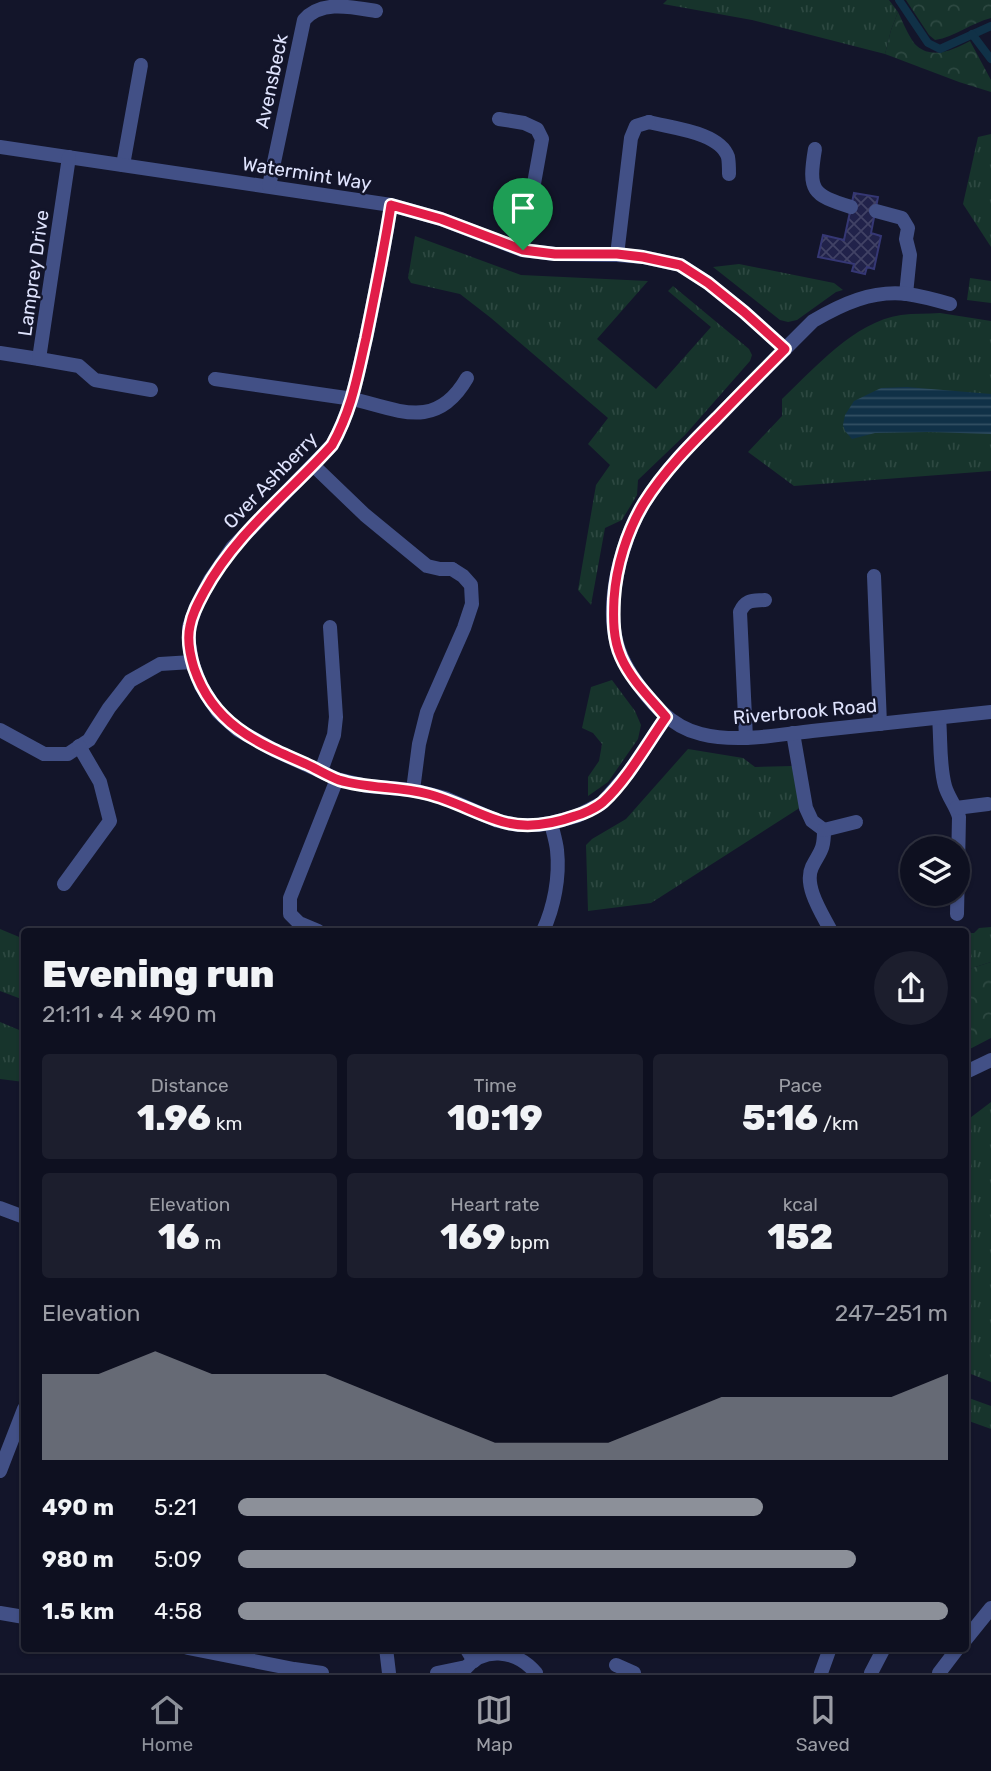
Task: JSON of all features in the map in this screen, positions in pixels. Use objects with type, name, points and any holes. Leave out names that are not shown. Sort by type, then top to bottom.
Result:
[{"type":"street","name":"Avensbeck","points":[[269,186],[304,20],[319,6],[331,4],[376,11]]},
{"type":"street","points":[[123,165],[141,65]]},
{"type":"street","points":[[499,119],[524,123],[537,129],[542,139],[523,250]]},
{"type":"street","points":[[610,254],[631,138],[636,126],[649,122],[708,137],[722,147],[728,157],[729,174]]},
{"type":"street","name":"Watermint Way","points":[[0,147],[391,205],[441,219],[523,250],[555,254],[643,257],[684,267],[744,312],[785,349]]},
{"type":"street","points":[[815,149],[813,182],[817,193],[826,200],[851,207]]},
{"type":"street","name":"Lamprey Drive","points":[[69,157],[39,359],[79,366],[95,380],[151,390]]},
{"type":"street","name":"Over Ashberry","points":[[391,205],[379,278],[353,399],[343,425],[332,445],[314,466],[232,548],[210,580],[189,627],[192,662],[201,687],[218,712],[238,730],[337,779],[367,786],[412,790],[444,798],[498,821],[518,825],[551,823],[577,816],[601,803],[629,772],[666,717]]},
{"type":"street","points":[[876,211],[902,218],[908,228],[906,239],[910,255],[906,294]]},
{"type":"street","name":"Riverbrook Road","points":[[950,304],[906,294],[879,294],[832,310],[813,321],[690,445],[643,505],[626,542],[615,582],[615,639],[621,659],[666,717],[685,729],[701,734],[746,738],[991,712]]},
{"type":"street","points":[[0,353],[39,359]]},
{"type":"street","points":[[215,379],[353,399],[403,412],[426,413],[443,405],[459,392],[467,378]]},
{"type":"street","points":[[314,466],[365,515],[427,566],[452,569],[471,585],[472,604],[464,628],[427,712],[412,790]]},
{"type":"street","points":[[874,576],[880,724]]},
{"type":"street","points":[[746,738],[740,612],[744,605],[751,601],[765,600]]},
{"type":"street","points":[[321,771],[334,735],[336,717],[330,627]]},
{"type":"street","points":[[0,730],[44,754],[68,754],[89,740],[130,681],[160,664],[192,662]]},
{"type":"street","points":[[939,718],[943,776],[946,790],[956,808],[959,830],[957,914]]},
{"type":"street","points":[[793,733],[806,808],[811,821],[824,831],[821,853],[810,870],[810,883],[814,898],[829,928]]},
{"type":"street","points":[[64,884],[110,821],[100,782],[79,746]]},
{"type":"street","points":[[311,928],[299,923],[290,914],[290,898],[337,779]]},
{"type":"street","points":[[956,808],[988,804]]},
{"type":"street","points":[[824,831],[856,822]]},
{"type":"street","points":[[544,928],[550,915],[558,872],[557,850],[551,823]]},
{"type":"street","points":[[969,1071],[991,1060]]},
{"type":"street","points":[[0,1208],[21,1216]]},
{"type":"street","points":[[0,1471],[21,1417]]},
{"type":"street","points":[[969,1635],[991,1608]]},
{"type":"street","points":[[0,1613],[21,1616]]},
{"type":"street","points":[[209,1652],[322,1673]]},
{"type":"street","points":[[386,1652],[389,1673]]},
{"type":"street","points":[[530,1652],[537,1673]]},
{"type":"street","points":[[821,1673],[829,1652]]},
{"type":"street","points":[[872,1673],[882,1652]]},
{"type":"street","points":[[939,1673],[955,1652]]},
{"type":"street","points":[[437,1673],[473,1659],[505,1653],[518,1657],[537,1673]]},
{"type":"street","points":[[615,1665],[634,1673]]},
{"type":"green space","points":[[667,0],[889,0],[898,12],[885,54],[752,20],[663,4]]},
{"type":"green space","points":[[906,0],[991,0],[991,18],[935,40]]},
{"type":"green space","points":[[898,12],[912,39],[923,50],[944,52],[970,41],[991,80],[991,92],[885,54]]},
{"type":"green space","points":[[991,134],[991,247],[963,204],[978,137]]},
{"type":"green space","points":[[415,236],[521,275],[648,281],[597,339],[656,389],[711,327],[668,291],[673,286],[749,349],[752,355],[750,361],[685,435],[638,480],[637,495],[622,520],[605,528],[591,605],[578,590],[596,485],[610,465],[588,444],[608,418],[460,294],[411,283],[408,278]]},
{"type":"green space","points":[[739,264],[834,283],[843,290],[836,292],[797,320],[780,320],[713,267]]},
{"type":"green space","points":[[970,278],[991,281],[991,303],[967,300]]},
{"type":"green space","points":[[940,313],[991,321],[991,471],[794,486],[748,452],[782,416],[782,399],[851,336],[884,319],[906,314]]},
{"type":"green space","points":[[612,680],[635,711],[641,725],[638,739],[608,782],[588,796],[588,777],[599,761],[602,744],[593,733],[582,728],[591,687]]},
{"type":"green space","points":[[688,749],[743,758],[755,767],[793,766],[801,807],[651,903],[588,911],[586,845],[626,819]]},
{"type":"green space","points":[[991,927],[991,962],[969,969],[969,933],[974,933],[979,928]]},
{"type":"green space","points":[[0,929],[21,938],[21,999],[0,991]]},
{"type":"green space","points":[[991,962],[991,1038],[969,1049],[969,969]]},
{"type":"green space","points":[[0,1022],[21,1031],[21,1082],[0,1079]]},
{"type":"green space","points":[[991,1102],[991,1382],[969,1373],[969,1119]]},
{"type":"green space","points":[[969,1398],[991,1406],[991,1429],[969,1421]]},
{"type":"water","points":[[907,387],[991,394],[991,434],[875,433],[852,439],[845,431],[845,415],[854,401],[881,388]]},
{"type":"building","points":[[854,193],[878,197],[871,233],[881,236],[874,269],[867,267],[865,274],[852,271],[854,264],[818,257],[823,235],[844,240]]},
{"type":"waterway","points":[[899,0],[928,43],[940,49],[991,26]]},
{"type":"waterway","points":[[972,34],[991,59]]},
{"type":"route","points":[[391,205],[441,219],[523,250],[555,254],[617,254],[680,265],[708,283],[785,349],[690,445],[660,481],[643,505],[626,542],[615,582],[615,639],[621,659],[666,717],[629,772],[601,803],[577,816],[538,825],[498,821],[444,798],[412,790],[367,786],[337,779],[276,751],[238,730],[218,712],[201,687],[192,662],[189,643],[189,627],[196,607],[210,580],[232,548],[314,466],[332,445],[343,425],[353,399],[379,278],[391,205]]}]
